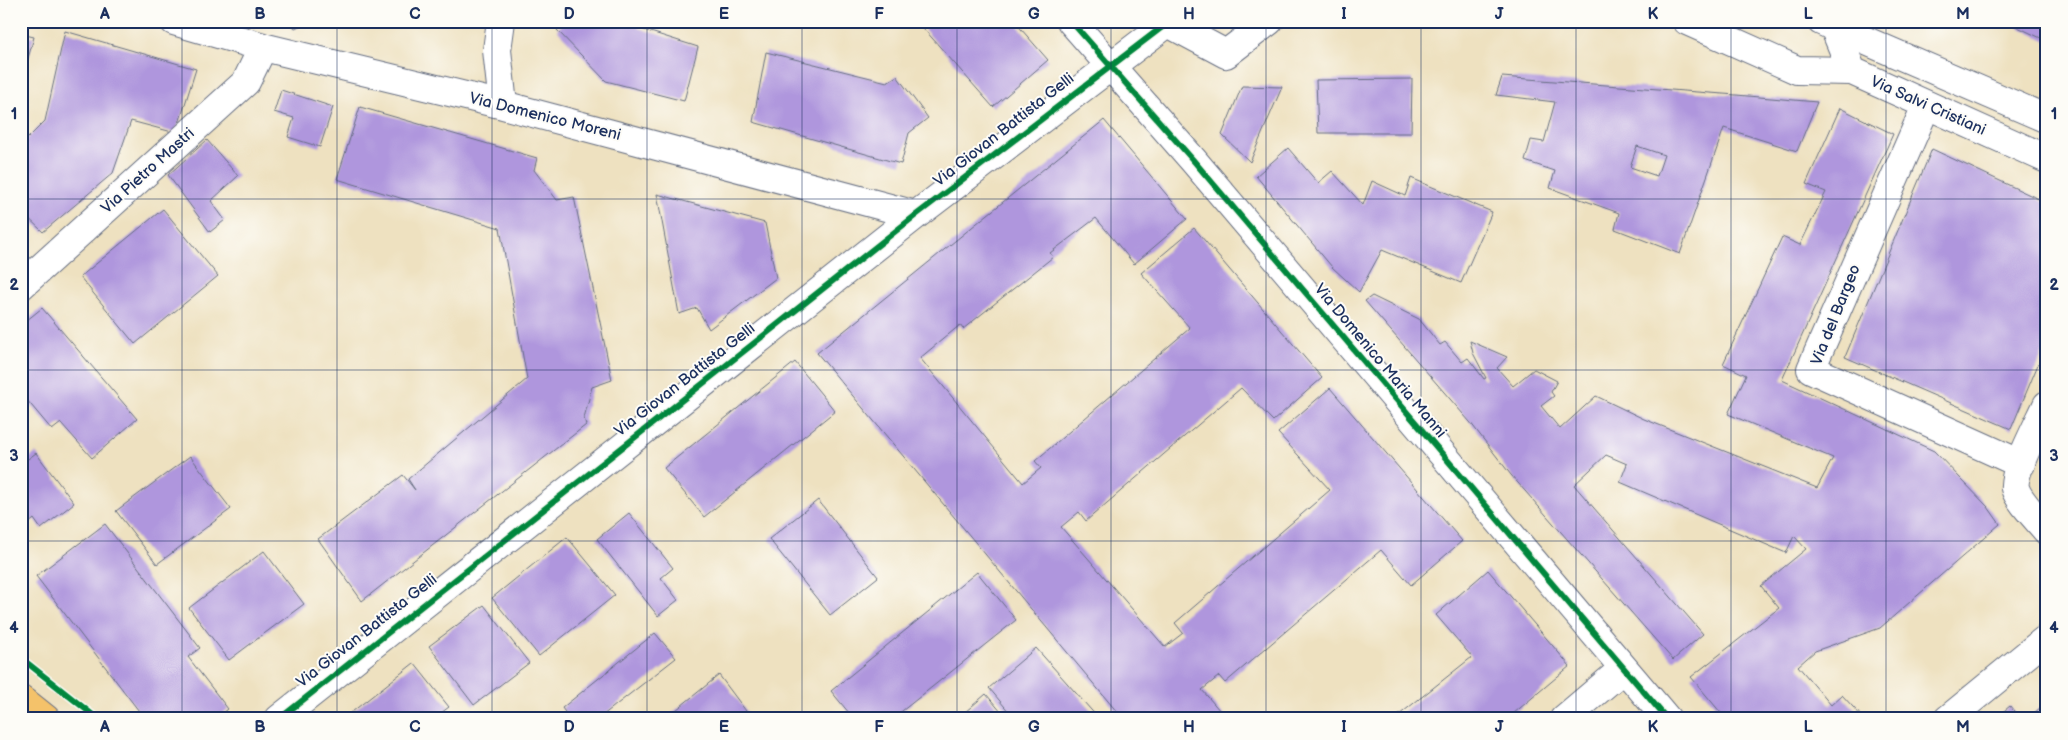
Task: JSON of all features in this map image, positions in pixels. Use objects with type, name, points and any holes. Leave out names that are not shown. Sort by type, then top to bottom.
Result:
[{"type":"main road","points":[[21,699],[46,719]]},
{"type":"street","name":"Via Domenico Moreni","points":[[174,21],[263,47],[503,105],[916,215]]},
{"type":"street","points":[[502,21],[497,50],[503,105]]},
{"type":"street","name":"Via Domenico Maria Manni","points":[[1071,21],[1192,160],[1667,719]]},
{"type":"street","points":[[1169,22],[1226,54],[1268,21]]},
{"type":"street","points":[[1687,21],[1797,70],[1852,71]]},
{"type":"street","name":"Via Giovan Battista Gelli","points":[[279,719],[916,215],[1169,22]]},
{"type":"street","name":"Via Salvi Cristiani","points":[[1828,24],[1852,71],[2047,159]]},
{"type":"street","name":"Via Salvi Cristiani","points":[[1828,24],[2047,119]]},
{"type":"street","name":"Via Pietro Mastri","points":[[21,286],[246,82],[263,47]]},
{"type":"street","name":"Via del Bargeo","points":[[1926,106],[1811,369],[2021,464]]},
{"type":"street","points":[[2047,405],[2015,479],[2015,489],[2047,531]]},
{"type":"street","points":[[1948,719],[2047,638]]},
{"type":"street","points":[[1564,719],[1623,669]]},
{"type":"building","points":[[287,21],[310,21],[295,28]]},
{"type":"building","points":[[565,21],[642,21],[638,28],[698,47],[684,101],[606,81],[557,30]]},
{"type":"building","points":[[917,21],[1014,21],[1048,60],[993,107]]},
{"type":"building","points":[[2005,21],[2047,21],[2047,41]]},
{"type":"building","points":[[65,31],[196,69],[176,133],[131,121],[113,173],[43,232],[21,211],[21,145],[45,121]]},
{"type":"building","points":[[21,34],[34,37],[22,80],[21,80]]},
{"type":"building","points":[[766,52],[887,82],[897,76],[928,118],[909,133],[901,164],[753,122]]},
{"type":"building","points":[[1502,77],[1817,102],[1797,151],[1724,128],[1680,254],[1615,229],[1619,213],[1550,188],[1555,171],[1525,161],[1531,140],[1544,142],[1555,102],[1496,95]],"holes":[[[1637,146],[1664,155],[1657,176],[1630,167]]]},
{"type":"building","points":[[1412,79],[1411,133],[1318,133],[1316,80]]},
{"type":"building","points":[[1242,86],[1282,87],[1250,162],[1222,135]]},
{"type":"building","points":[[281,90],[333,107],[320,147],[288,137],[294,118],[274,112]]},
{"type":"building","points":[[360,107],[537,158],[534,170],[557,200],[574,197],[612,380],[592,387],[584,418],[586,425],[362,601],[318,539],[403,475],[415,490],[408,479],[527,379],[500,228],[337,179]]},
{"type":"building","points":[[1840,108],[1893,134],[1782,380],[1934,451],[1988,507],[2000,524],[1880,628],[1815,651],[1798,666],[1831,705],[1842,695],[1864,719],[1726,719],[1691,677],[1779,608],[1761,586],[1806,549],[1794,536],[1786,553],[1620,482],[1627,464],[1606,455],[1574,485],[1703,634],[1673,660],[1511,475],[1470,422],[1365,301],[1372,296],[1419,319],[1440,345],[1445,342],[1462,362],[1468,358],[1484,379],[1486,378],[1473,353],[1470,341],[1507,357],[1497,368],[1513,386],[1534,369],[1557,381],[1551,392],[1554,396],[1541,406],[1560,429],[1596,396],[1644,419],[1817,488],[1833,458],[1728,414],[1746,375],[1723,364],[1782,237],[1800,245],[1826,192],[1806,184]]},
{"type":"building","points":[[1104,120],[1187,219],[1134,264],[1096,218],[1050,253],[1053,257],[963,329],[960,325],[920,358],[1023,483],[1041,468],[1035,461],[1190,328],[1141,273],[1194,228],[1322,378],[1273,421],[1241,388],[1086,521],[1079,512],[1061,527],[1165,647],[1183,633],[1175,623],[1330,490],[1278,433],[1330,388],[1462,541],[1411,585],[1381,550],[1225,683],[1219,676],[1202,690],[1227,719],[1123,719],[817,353]]},
{"type":"building","points":[[207,140],[238,176],[211,201],[225,220],[210,232],[168,175]]},
{"type":"building","points":[[1288,148],[1318,183],[1332,171],[1363,205],[1372,181],[1405,196],[1411,178],[1492,212],[1461,283],[1382,250],[1359,292],[1332,267],[1256,176]]},
{"type":"building","points":[[1932,149],[2047,203],[2047,343],[2011,429],[1845,357]]},
{"type":"building","points":[[657,194],[765,223],[776,278],[709,329],[697,308],[679,314]]},
{"type":"building","points":[[163,209],[218,276],[135,344],[80,277]]},
{"type":"building","points":[[42,308],[137,419],[92,458],[61,423],[52,430],[21,393],[23,386],[21,384],[21,325]]},
{"type":"building","points":[[795,362],[835,411],[704,517],[664,468]]},
{"type":"building","points":[[36,453],[74,503],[41,529],[34,519],[21,530],[21,464]]},
{"type":"building","points":[[190,456],[231,509],[157,564],[116,511]]},
{"type":"building","points":[[818,500],[878,577],[830,615],[769,539]]},
{"type":"building","points":[[629,513],[673,568],[661,578],[678,600],[658,616],[597,539]]},
{"type":"building","points":[[105,524],[200,648],[188,657],[228,709],[216,719],[145,719],[36,576]]},
{"type":"building","points":[[567,537],[615,595],[539,656],[492,598]]},
{"type":"building","points":[[264,551],[304,604],[229,660],[189,608]]},
{"type":"building","points":[[1488,570],[1570,666],[1507,719],[1394,719],[1472,657],[1436,615]]},
{"type":"building","points":[[977,572],[1016,620],[892,719],[854,719],[831,691]]},
{"type":"building","points":[[484,605],[529,663],[474,705],[429,646]]},
{"type":"building","points":[[655,633],[676,658],[598,719],[570,719],[562,708]]},
{"type":"building","points":[[1036,648],[1099,719],[1015,719],[989,688]]},
{"type":"building","points":[[414,663],[449,707],[433,719],[343,719]]},
{"type":"building","points":[[719,675],[752,719],[665,719]]},
{"type":"building","points":[[986,694],[1007,719],[957,719]]},
{"type":"building","points":[[2047,702],[2047,719],[2027,719]]},
{"type":"building","points":[[2010,706],[2020,719],[1994,719]]},
{"type":"cycle path","points":[[1071,21],[1193,160],[1667,719]]},
{"type":"cycle path","points":[[279,719],[916,215],[1170,21]]},
{"type":"cycle path","points":[[21,658],[98,719]]}]
